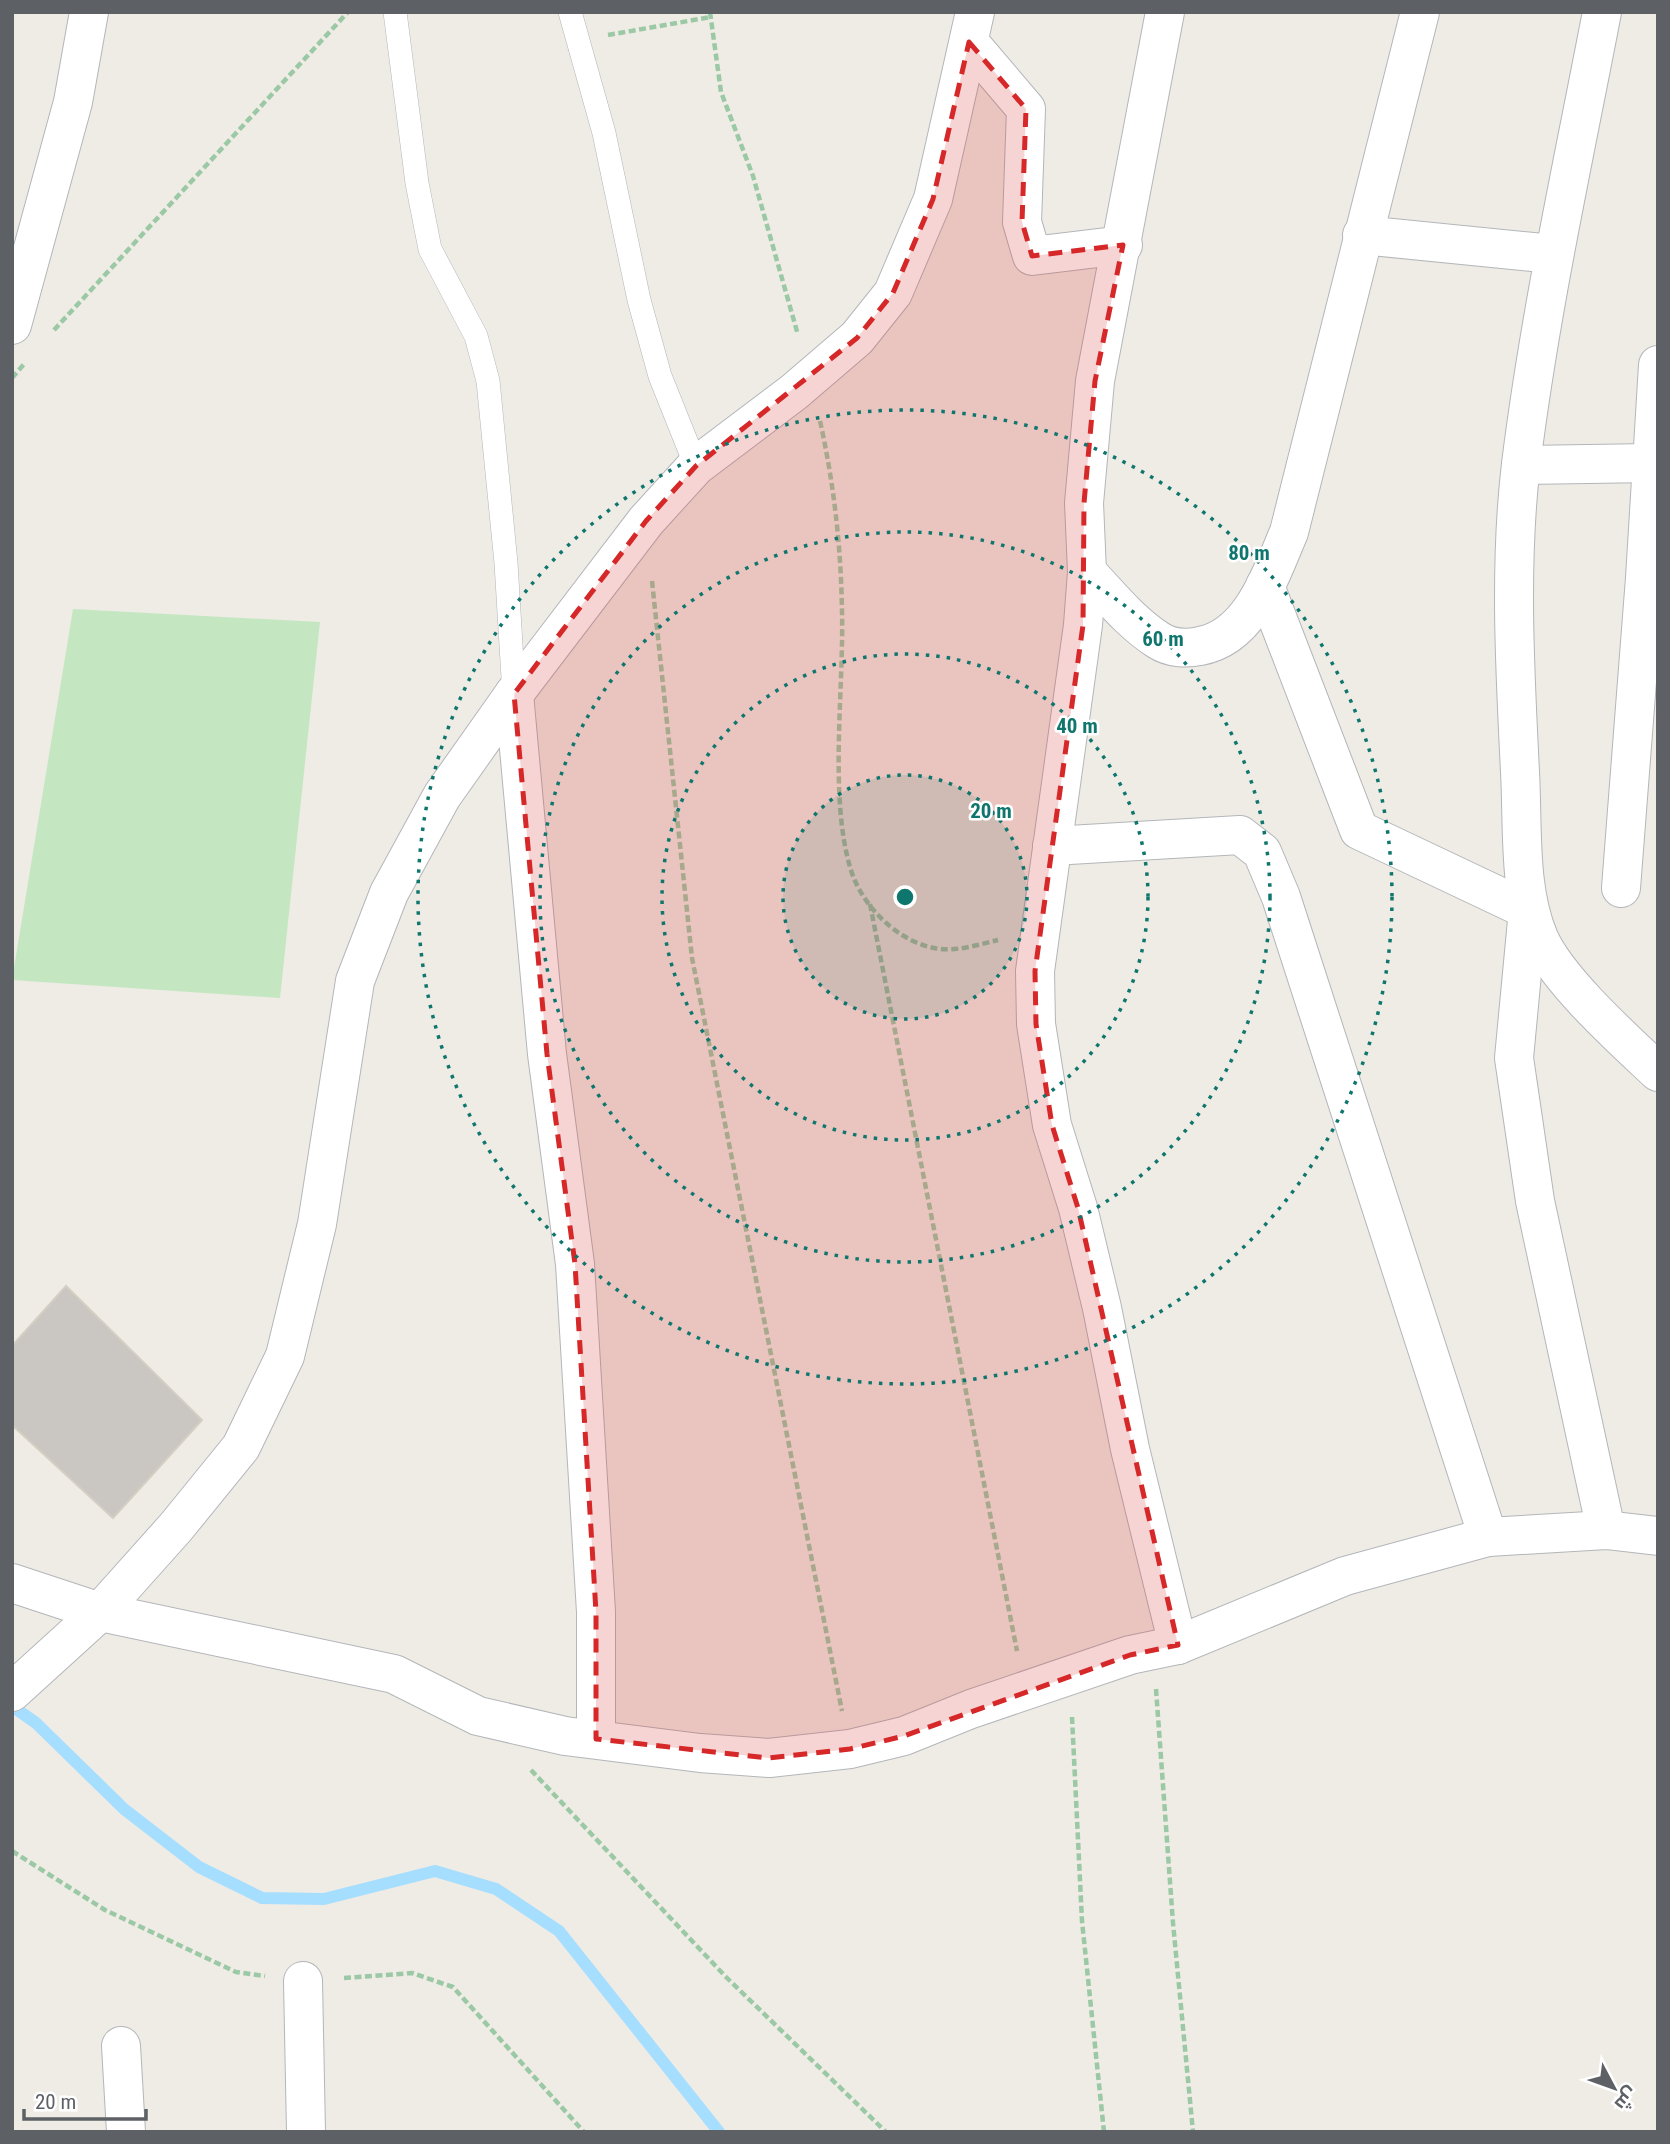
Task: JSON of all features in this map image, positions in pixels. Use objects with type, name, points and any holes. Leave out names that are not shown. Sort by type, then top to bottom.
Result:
[{"type":"street","points":[[21,341],[74,102],[89,12]]},
{"type":"street","points":[[1165,12],[1098,368],[1090,427],[1084,503],[1087,572],[1077,684],[1035,971],[1036,1024],[1052,1125],[1081,1219],[1102,1308],[1165,1647]]},
{"type":"street","points":[[1087,572],[1160,642],[1186,649],[1212,644],[1230,634],[1265,586],[1289,532],[1362,235],[1392,135],[1420,12]]},
{"type":"street","points":[[1602,12],[1553,254],[1521,465],[1517,549],[1517,668],[1528,910],[1514,1058],[1535,1201],[1606,1530]]},
{"type":"street","points":[[972,27],[1026,109],[1023,222],[1032,256],[1123,245]]},
{"type":"street","points":[[18,1687],[100,1612],[176,1527],[241,1447],[285,1356],[317,1224],[355,981],[389,893],[442,796],[514,694],[646,521],[696,466],[810,379],[857,338],[893,292],[933,199],[972,27]]},
{"type":"street","points":[[1362,235],[1553,254]]},
{"type":"street","points":[[1621,888],[1658,365]]},
{"type":"street","points":[[1521,465],[1652,463]]},
{"type":"street","points":[[1265,586],[1359,830],[1528,910],[1541,942],[1567,980],[1658,1072]]},
{"type":"street","points":[[514,694],[547,1054],[575,1264],[596,1612],[596,1740]]},
{"type":"street","points":[[1052,846],[1240,835],[1262,852],[1282,897],[1488,1537]]},
{"type":"street","points":[[12,1583],[100,1612],[394,1674],[478,1716],[565,1736],[769,1758],[849,1749],[904,1736],[971,1709],[1130,1655],[1165,1647],[1345,1576],[1488,1537],[1606,1530],[1658,1535]]},
{"type":"street","points":[[303,1981],[306,2132]]},
{"type":"street","points":[[121,2046],[126,2132]]},
{"type":"lane","points":[[395,12],[418,183],[430,249],[476,336],[488,382],[506,563],[514,694]]},
{"type":"lane","points":[[570,12],[604,134],[639,300],[660,376],[696,466]]},
{"type":"path","points":[[48,338],[348,12]]},
{"type":"path","points":[[578,40],[711,15],[721,92],[753,176],[810,379],[839,530],[841,817],[850,869],[869,904],[895,931],[916,943],[942,949],[978,945],[1040,931]]},
{"type":"path","points":[[12,378],[21,341]]},
{"type":"path","points":[[646,521],[692,958],[849,1749]]},
{"type":"path","points":[[869,904],[1025,1692]]},
{"type":"path","points":[[1165,1647],[1173,1923],[1193,2132]]},
{"type":"path","points":[[1070,1677],[1082,1921],[1104,2132]]},
{"type":"path","points":[[524,1762],[726,1977],[886,2132]]},
{"type":"highlighted area","points":[[969,42],[1026,109],[1022,222],[1032,256],[1123,245],[1095,381],[1084,503],[1083,625],[1035,971],[1036,1024],[1052,1125],[1078,1208],[1178,1645],[1130,1655],[904,1736],[850,1749],[769,1758],[596,1739],[596,1612],[575,1264],[547,1054],[514,694],[646,521],[696,466],[857,338],[893,293],[933,199]]},
{"type":"green space","points":[[73,609],[320,622],[280,998],[12,980]]},
{"type":"building","points":[[66,1286],[202,1420],[113,1518],[12,1425],[12,1346]]},
{"type":"waterway","points":[[12,1706],[36,1723],[124,1809],[199,1867],[262,1898],[324,1899],[435,1871],[496,1889],[559,1931],[719,2132]]}]
